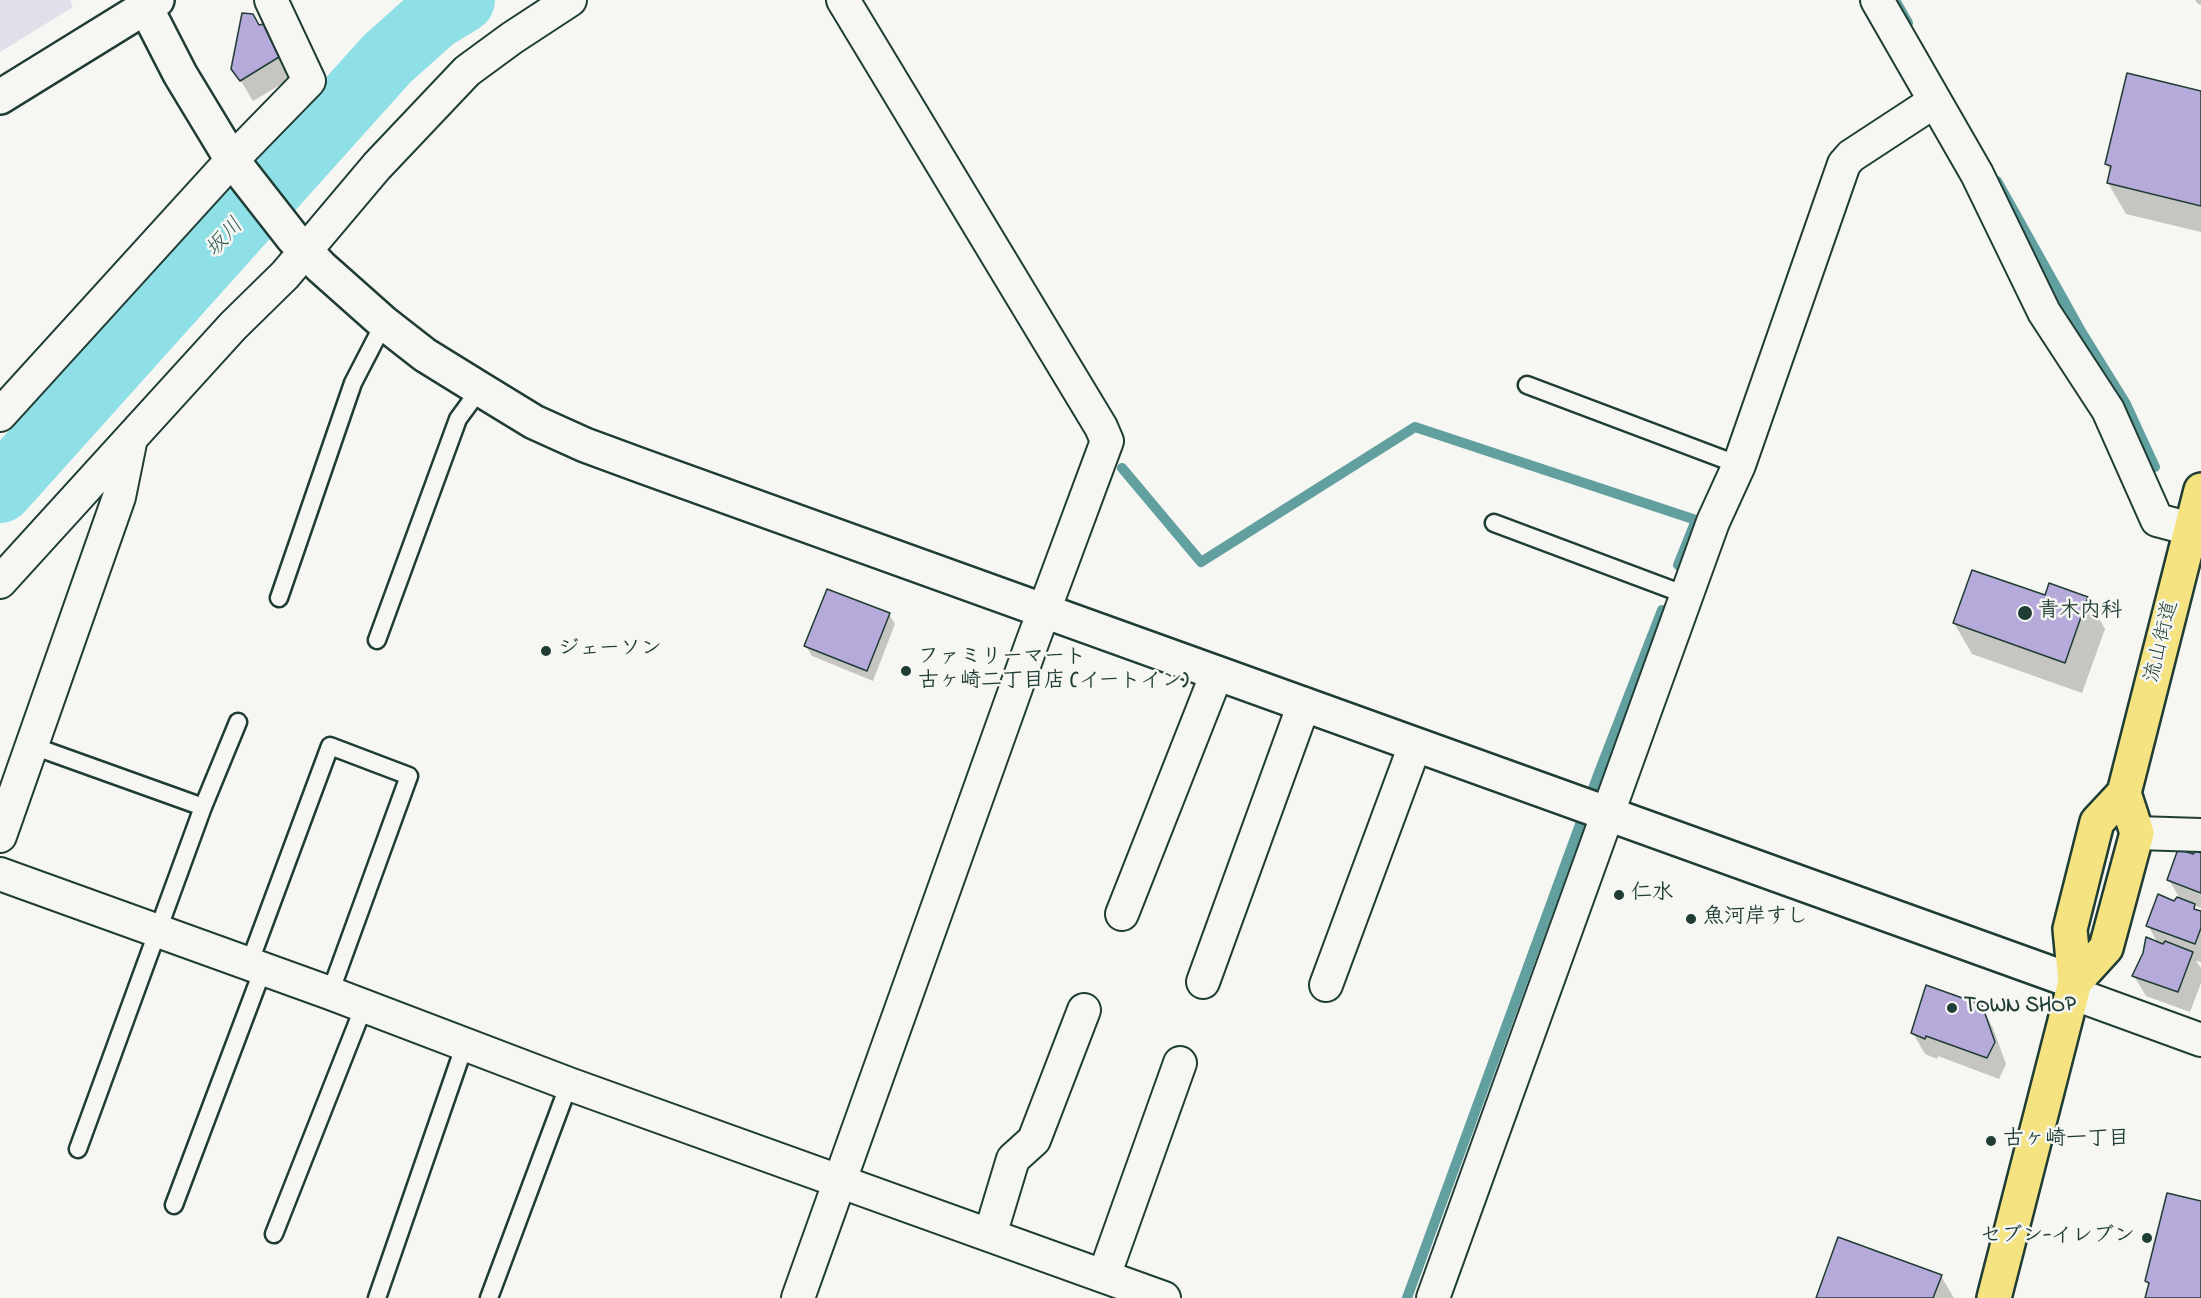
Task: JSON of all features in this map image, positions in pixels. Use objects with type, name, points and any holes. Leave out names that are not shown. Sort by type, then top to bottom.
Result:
[{"type":"main road","name":"流山街道","points":[[1994,1298],[2074,988],[2070,929],[2097,822],[2124,794],[2201,490]]},
{"type":"main road","points":[[2124,794],[2137,833]]},
{"type":"main road","name":"流山街道","points":[[2074,988],[2106,948],[2137,833]]},
{"type":"street","points":[[0,415],[236,165],[309,81],[271,0]]},
{"type":"street","points":[[0,582],[131,438],[300,244],[466,71],[570,0]]},
{"type":"street","points":[[798,1298],[1107,441],[1101,427],[843,0]]},
{"type":"street","points":[[1877,0],[1977,174],[2044,312],[2108,410],[2157,520],[2191,529]]},
{"type":"street","points":[[0,97],[148,3],[180,74],[236,165],[321,267],[384,323],[425,355],[534,422],[585,445],[1304,704],[2074,988],[2201,1040]]},
{"type":"street","points":[[1433,1298],[1686,595],[1713,522],[1739,465],[1844,164],[1851,156],[1935,101]]},
{"type":"street","points":[[0,836],[119,497],[131,438]]},
{"type":"street","points":[[1122,914],[1217,673]]},
{"type":"street","points":[[1203,982],[1304,704]]},
{"type":"street","points":[[1326,985],[1414,745]]},
{"type":"street","points":[[2137,833],[2201,835]]},
{"type":"street","points":[[0,874],[330,993],[569,1084],[1164,1298]]},
{"type":"street","points":[[990,1235],[1013,1159],[1034,1140],[1084,1010]]},
{"type":"street","points":[[1104,1276],[1180,1063]]},
{"type":"lane","points":[[279,598],[352,383],[384,323]]},
{"type":"lane","points":[[1527,385],[1739,465]]},
{"type":"lane","points":[[377,640],[458,419],[480,389]]},
{"type":"lane","points":[[1494,523],[1686,595]]},
{"type":"lane","points":[[78,1149],[203,807],[238,722]]},
{"type":"lane","points":[[33,746],[203,807]]},
{"type":"lane","points":[[174,1205],[330,746],[409,776],[330,993]]},
{"type":"lane","points":[[274,1234],[364,1006]]},
{"type":"lane","points":[[376,1298],[465,1044]]},
{"type":"lane","points":[[489,1298],[569,1084]]},
{"type":"shaded area","points":[[0,0],[70,0],[73,7],[0,52]]},
{"type":"building","points":[[242,13],[253,14],[259,25],[263,24],[279,57],[240,81],[231,69]]},
{"type":"building","points":[[2127,73],[2201,91],[2201,206],[2107,183],[2111,166],[2105,164]]},
{"type":"building","points":[[1972,570],[2045,595],[2049,583],[2088,597],[2065,663],[1953,623]]},
{"type":"building","points":[[827,589],[890,613],[867,671],[804,646]]},
{"type":"building","points":[[2178,849],[2193,854],[2196,851],[2201,853],[2201,893],[2167,880]]},
{"type":"building","points":[[2158,894],[2174,901],[2177,897],[2195,904],[2194,909],[2201,911],[2201,928],[2195,944],[2146,926]]},
{"type":"building","points":[[2146,937],[2163,944],[2165,941],[2193,952],[2178,992],[2132,976],[2143,953]]},
{"type":"building","points":[[1926,985],[1982,1005],[1995,1042],[1987,1058],[1926,1036],[1925,1039],[1911,1033]]},
{"type":"building","points":[[2167,1193],[2201,1201],[2201,1298],[2145,1298],[2149,1283],[2145,1281]]},
{"type":"building","points":[[1838,1237],[1942,1275],[1933,1298],[1816,1298]]},
{"type":"waterway","name":"坂川","points":[[0,490],[387,59],[434,17],[462,0]]},
{"type":"waterway","points":[[1895,0],[1908,23]]},
{"type":"waterway","points":[[1997,181],[2082,333],[2126,404],[2155,467]]},
{"type":"waterway","points":[[1122,468],[1201,562],[1415,427],[1696,520],[1678,565]]},
{"type":"waterway","points":[[1407,1298],[1598,775],[1662,610]]},
{"type":"place","name":"青木内科","points":[[2025,613]]},
{"type":"place","name":"ジェーソン","points":[[546,651]]},
{"type":"place","name":"ファミリーマート 古ヶ崎二丁目店 (イートイン)","points":[[906,671]]},
{"type":"place","name":"仁水","points":[[1619,895]]},
{"type":"place","name":"魚河岸すし","points":[[1691,919]]},
{"type":"place","name":"TOWN SHOP","points":[[1952,1008]]},
{"type":"place","name":"古ヶ崎一丁目","points":[[1991,1141]]},
{"type":"place","name":"セブン-イレブン","points":[[2147,1238]]}]
